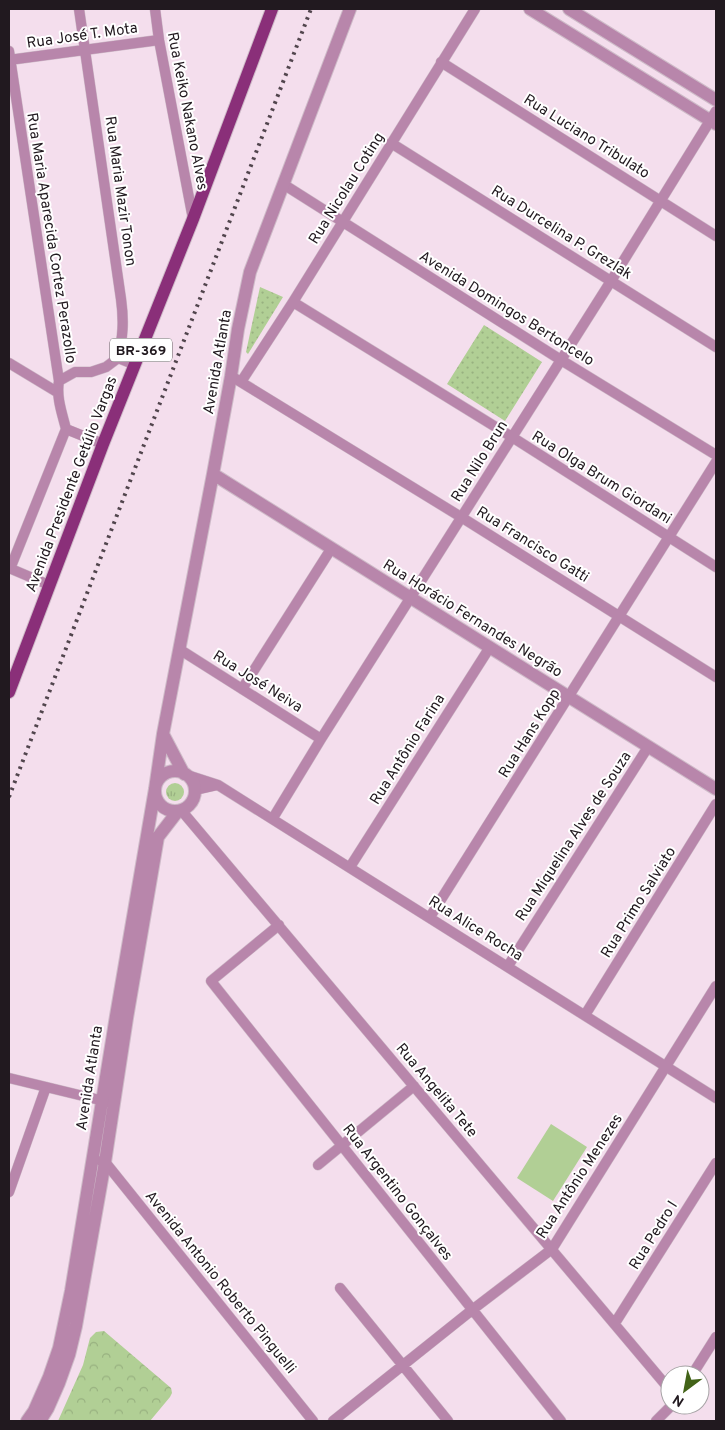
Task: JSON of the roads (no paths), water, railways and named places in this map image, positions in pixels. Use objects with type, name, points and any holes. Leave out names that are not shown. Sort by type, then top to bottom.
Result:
[{"type":"main road","name":"Avenida Presidente Getúlio Vargas","points":[[9,692],[103,444],[193,219],[272,9]]},
{"type":"street","name":"Rua Maria Mazir Tonon","points":[[79,9],[123,313],[122,340],[118,358]]},
{"type":"street","name":"Rua Keiko Nakano Alves","points":[[154,9],[193,219]]},
{"type":"street","name":"Avenida Atlanta","points":[[40,1421],[59,1383],[69,1355],[76,1326],[105,1162],[108,1102],[162,734],[213,474],[236,379],[238,329],[250,272],[350,9]]},
{"type":"street","name":"Rua Nicolau Coting","points":[[236,379],[293,302],[475,9]]},
{"type":"street","points":[[530,9],[714,119]]},
{"type":"street","points":[[569,9],[716,100]]},
{"type":"street","name":"Rua José T. Mota","points":[[9,57],[159,40]]},
{"type":"street","name":"Rua Maria Aparecida Cortez Perazollo","points":[[9,57],[59,381],[57,392],[66,429]]},
{"type":"street","name":"Rua Luciano Tribulato","points":[[441,62],[716,236]]},
{"type":"street","name":"Rua Nilo Brun","points":[[273,818],[660,201],[714,119]]},
{"type":"street","name":"Rua Durcelina P. Grezlak","points":[[391,143],[716,347]]},
{"type":"street","name":"Avenida Domingos Bertoncelo","points":[[283,184],[561,360],[716,455]]},
{"type":"street","name":"Rua Olga Brum Giordani","points":[[293,302],[512,437],[716,567]]},
{"type":"street","points":[[59,381],[75,372],[91,372],[106,367],[118,358],[135,365]]},
{"type":"street","points":[[9,363],[57,392]]},
{"type":"street","name":"Rua Francisco Gatti","points":[[236,379],[716,677]]},
{"type":"street","points":[[49,585],[9,568],[66,429],[103,444]]},
{"type":"street","name":"Rua Hans Kopp","points":[[430,917],[716,462]]},
{"type":"street","name":"Rua Horácio Fernandes Negrão","points":[[213,474],[716,789]]},
{"type":"street","points":[[242,690],[331,548]]},
{"type":"street","name":"Rua Antônio Farina","points":[[350,867],[490,647]]},
{"type":"street","name":"Rua José Neiva","points":[[179,649],[321,739]]},
{"type":"street","points":[[162,734],[184,774]]},
{"type":"street","name":"Rua Miquelina Alves de Souza","points":[[508,966],[648,747]]},
{"type":"street","points":[[172,772],[184,774],[193,784],[194,790],[191,802],[187,807],[180,810],[172,811],[161,806],[155,789],[157,783],[166,774],[172,772]]},
{"type":"street","name":"Rua Alice Rocha","points":[[184,774],[218,785],[273,818],[716,1098]]},
{"type":"street","points":[[194,790],[218,785]]},
{"type":"street","name":"Rua Primo Salviato","points":[[585,1015],[716,804]]},
{"type":"street","name":"Avenida Atlanta","points":[[121,1017],[158,837],[180,810]]},
{"type":"street","name":"Rua Angelita Tete","points":[[180,810],[660,1378]]},
{"type":"street","name":"Rua Argentino Gonçalves","points":[[279,925],[211,981],[561,1421]]},
{"type":"street","name":"Rua Antônio Menezes","points":[[333,1421],[552,1249],[716,986]]},
{"type":"street","points":[[9,1078],[108,1102]]},
{"type":"street","points":[[318,1165],[414,1086]]},
{"type":"street","points":[[9,1192],[46,1087]]},
{"type":"street","name":"Avenida Atlanta","points":[[27,1421],[44,1391],[58,1348],[71,1291],[92,1159],[108,1102]]},
{"type":"street","points":[[92,1159],[105,1162]]},
{"type":"street","name":"Avenida Antonio Roberto Pinguelli","points":[[105,1162],[313,1421]]},
{"type":"street","name":"Rua Pedro I","points":[[615,1323],[716,1163]]},
{"type":"street","points":[[340,1288],[448,1421]]},
{"type":"street","points":[[698,1365],[716,1337]]},
{"type":"railway","points":[[9,797],[311,9]]}]
